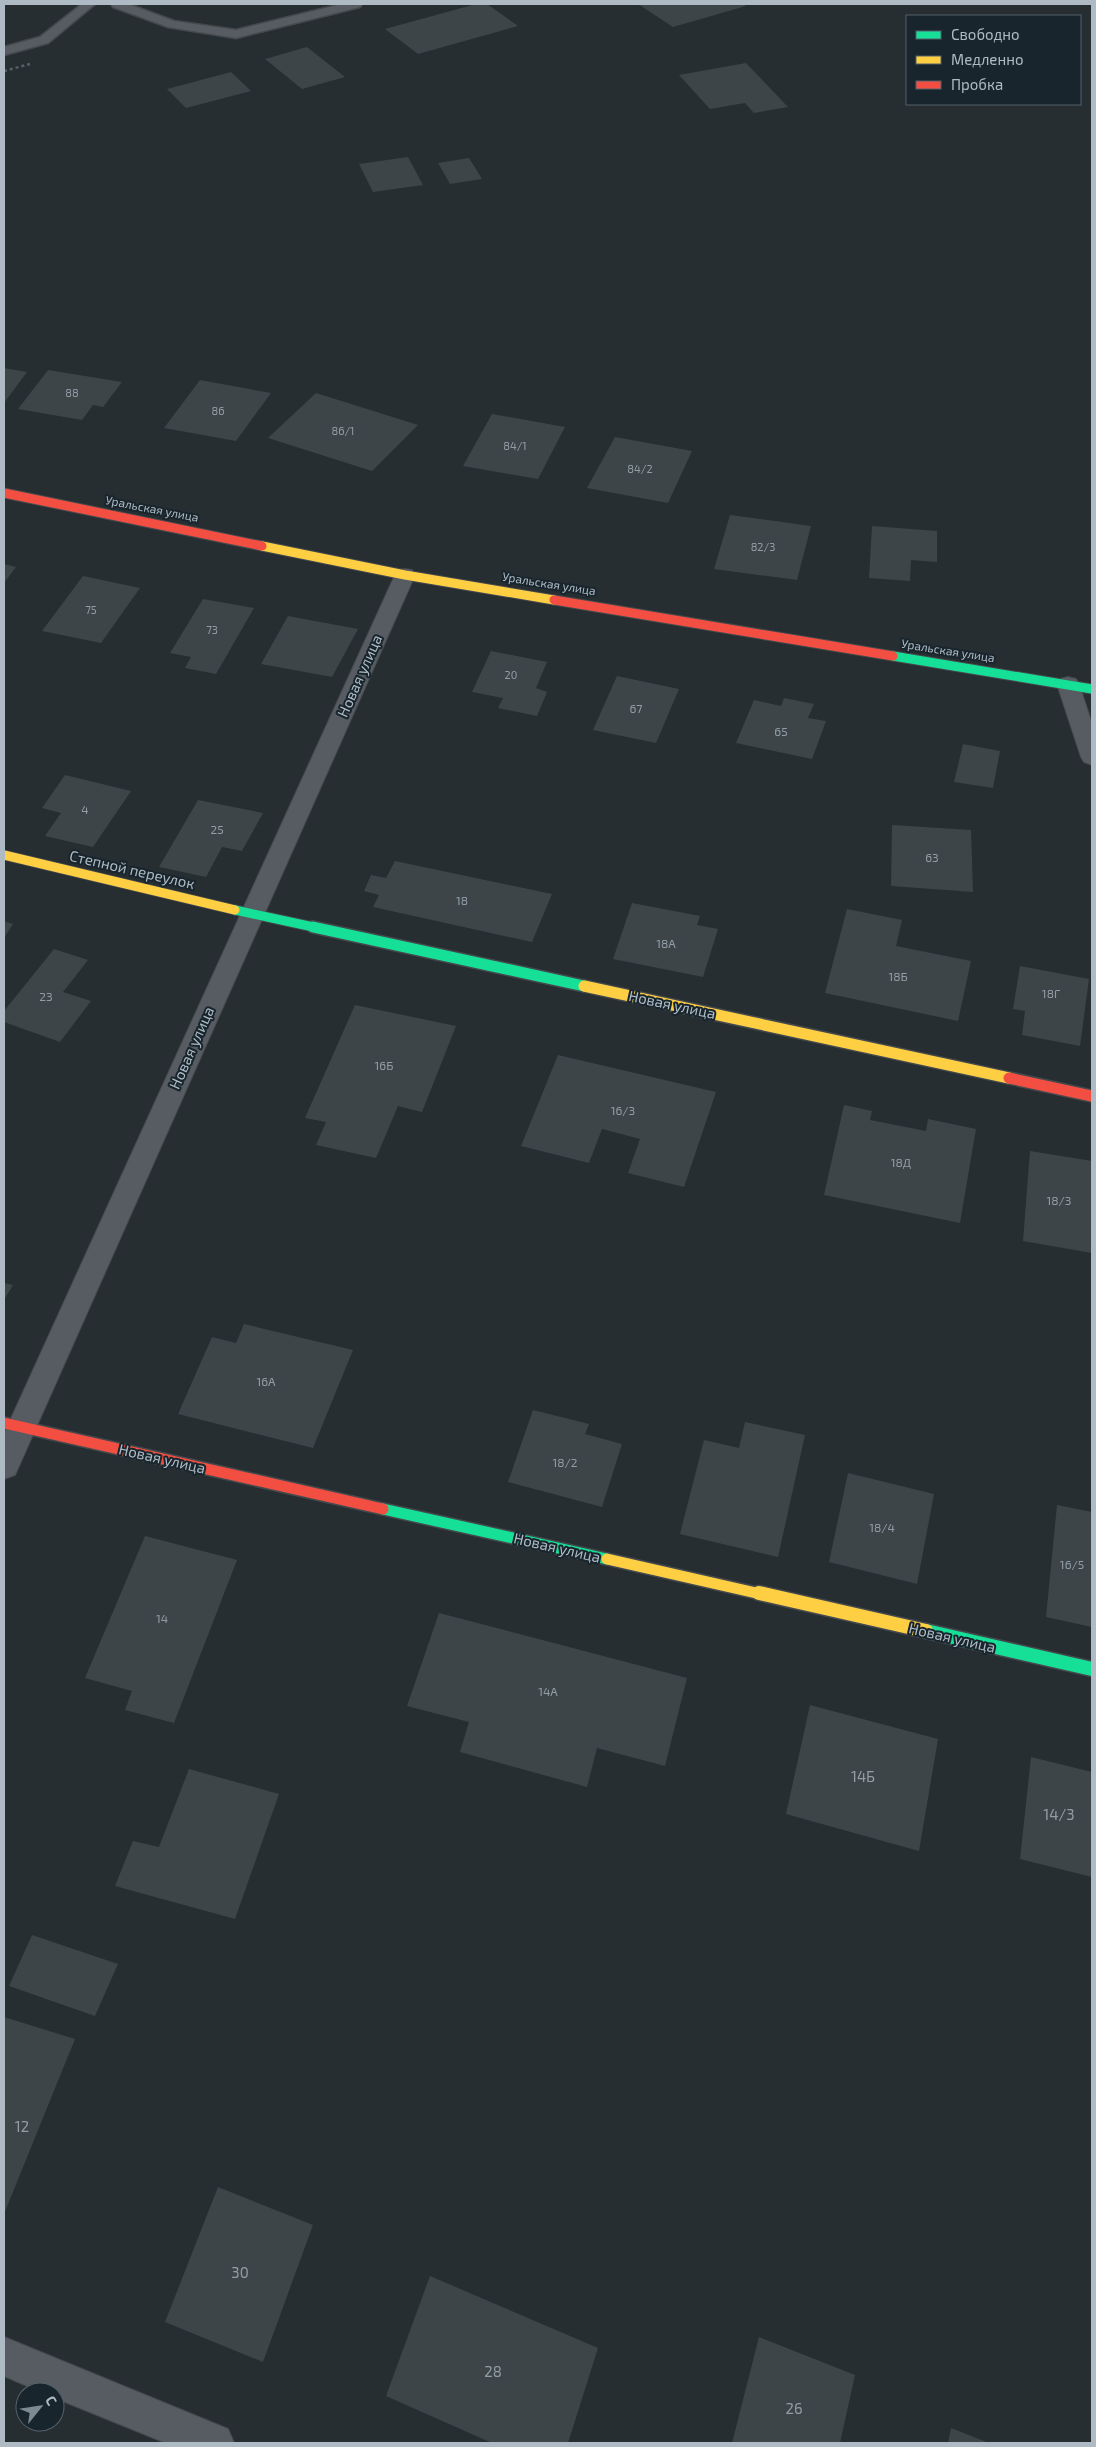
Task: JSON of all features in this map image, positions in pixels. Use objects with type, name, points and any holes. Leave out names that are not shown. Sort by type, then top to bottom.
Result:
[{"type":"street","name":"Уральская улица","points":[[4,493],[405,575],[1092,688]]},
{"type":"street","name":"Новая улица","points":[[4,1466],[12,1425],[252,914],[405,575]]},
{"type":"street","points":[[1068,684],[1092,757]]},
{"type":"street","name":"Степной переулок","points":[[4,855],[252,914]]},
{"type":"street","name":"Новая улица","points":[[252,914],[1092,1096]]},
{"type":"street","name":"Новая улица","points":[[12,1425],[1092,1669]]},
{"type":"street","points":[[4,2357],[214,2443]]},
{"type":"lane","points":[[4,51],[44,40],[89,4]]},
{"type":"lane","points":[[117,4],[172,24],[236,34],[356,4]]},
{"type":"building","points":[[476,4],[487,4],[518,26],[418,54],[385,29]]},
{"type":"building","points":[[638,4],[742,4],[746,6],[673,27]]},
{"type":"building","points":[[307,47],[345,77],[302,89],[265,59]]},
{"type":"building","points":[[746,63],[788,107],[754,113],[745,103],[710,109],[679,75]]},
{"type":"building","points":[[231,72],[251,91],[186,108],[167,89]]},
{"type":"building","points":[[408,157],[423,185],[373,192],[359,164]]},
{"type":"building","points":[[469,158],[482,179],[450,184],[438,163]]},
{"type":"building","points":[[4,368],[27,372],[4,403]]},
{"type":"building","points":[[48,370],[122,382],[103,407],[93,405],[82,420],[18,409]]},
{"type":"building","points":[[200,380],[271,393],[236,441],[164,428]]},
{"type":"building","points":[[316,393],[418,425],[372,471],[268,438]]},
{"type":"building","points":[[492,414],[565,427],[538,479],[463,466]]},
{"type":"building","points":[[615,437],[692,451],[668,503],[587,488]]},
{"type":"building","points":[[730,515],[811,526],[797,580],[714,569]]},
{"type":"building","points":[[872,526],[937,531],[937,562],[911,560],[910,581],[869,578]]},
{"type":"building","points":[[4,564],[16,567],[4,583]]},
{"type":"building","points":[[83,576],[140,588],[101,643],[42,631]]},
{"type":"building","points":[[203,599],[254,608],[216,674],[185,668],[191,657],[170,653]]},
{"type":"building","points":[[288,616],[358,629],[332,677],[261,664]]},
{"type":"building","points":[[491,651],[547,662],[536,688],[547,692],[537,716],[498,708],[503,698],[472,692]]},
{"type":"building","points":[[617,676],[679,689],[656,743],[593,730]]},
{"type":"building","points":[[784,698],[814,704],[808,718],[826,721],[812,759],[736,743],[754,700],[781,706]]},
{"type":"building","points":[[963,744],[1000,751],[993,788],[954,782]]},
{"type":"building","points":[[65,775],[131,791],[93,847],[45,836],[61,813],[42,808]]},
{"type":"building","points":[[198,800],[263,813],[242,851],[222,847],[206,877],[159,867]]},
{"type":"building","points":[[892,825],[971,830],[973,892],[891,886]]},
{"type":"building","points":[[395,861],[552,894],[532,942],[373,907],[379,895],[364,891],[371,875],[386,878]]},
{"type":"building","points":[[632,903],[700,916],[697,925],[718,929],[703,977],[613,959]]},
{"type":"building","points":[[847,909],[902,920],[896,946],[971,961],[958,1021],[825,993]]},
{"type":"building","points":[[4,921],[13,924],[4,938]]},
{"type":"building","points":[[54,949],[88,960],[63,992],[91,1001],[60,1042],[4,1022],[4,1011]]},
{"type":"building","points":[[1020,966],[1089,979],[1080,1046],[1022,1035],[1025,1011],[1013,1009]]},
{"type":"building","points":[[355,1005],[456,1026],[422,1112],[398,1106],[376,1158],[316,1145],[326,1122],[305,1118]]},
{"type":"building","points":[[558,1055],[716,1092],[684,1187],[628,1173],[640,1139],[602,1129],[589,1163],[521,1146]]},
{"type":"building","points":[[844,1105],[872,1111],[870,1120],[926,1131],[928,1119],[976,1129],[960,1223],[824,1195]]},
{"type":"building","points":[[1030,1151],[1092,1161],[1092,1253],[1023,1241]]},
{"type":"building","points":[[4,1283],[13,1285],[4,1300]]},
{"type":"building","points":[[244,1324],[353,1350],[313,1448],[178,1414],[212,1337],[236,1343]]},
{"type":"building","points":[[533,1410],[589,1424],[585,1434],[622,1444],[602,1507],[508,1482]]},
{"type":"building","points":[[745,1422],[805,1435],[778,1557],[680,1534],[704,1440],[739,1448]]},
{"type":"building","points":[[848,1473],[934,1494],[917,1584],[829,1562]]},
{"type":"building","points":[[1057,1505],[1092,1512],[1092,1627],[1046,1617]]},
{"type":"building","points":[[145,1536],[237,1560],[174,1723],[125,1710],[132,1691],[85,1678]]},
{"type":"building","points":[[439,1613],[687,1678],[665,1766],[597,1748],[587,1787],[460,1752],[469,1722],[407,1706]]},
{"type":"building","points":[[810,1705],[938,1739],[919,1851],[786,1814]]},
{"type":"building","points":[[1031,1757],[1092,1772],[1092,1877],[1020,1859]]},
{"type":"building","points":[[189,1769],[279,1794],[235,1919],[115,1886],[133,1841],[159,1847]]},
{"type":"building","points":[[32,1935],[118,1964],[95,2016],[9,1986]]},
{"type":"building","points":[[4,2017],[75,2039],[4,2214]]},
{"type":"building","points":[[218,2187],[313,2225],[263,2362],[165,2322]]},
{"type":"building","points":[[430,2276],[598,2348],[568,2443],[492,2443],[386,2396]]},
{"type":"building","points":[[759,2337],[855,2375],[840,2443],[732,2443]]},
{"type":"building","points":[[951,2428],[989,2443],[948,2443]]},
{"type":"railway","points":[[4,71],[30,64]]},
{"type":"traffic: fast","points":[[893,656],[1092,689]]},
{"type":"traffic: fast","points":[[235,910],[584,986]]},
{"type":"traffic: fast","points":[[383,1509],[607,1559]]},
{"type":"traffic: fast","points":[[926,1631],[1092,1669]]},
{"type":"traffic: slow","points":[[262,546],[405,575],[554,600]]},
{"type":"traffic: slow","points":[[4,855],[235,910]]},
{"type":"traffic: slow","points":[[584,986],[1009,1078]]},
{"type":"traffic: slow","points":[[607,1559],[926,1631]]},
{"type":"traffic: jam","points":[[4,493],[262,546]]},
{"type":"traffic: jam","points":[[554,600],[893,656]]},
{"type":"traffic: jam","points":[[1009,1078],[1092,1096]]},
{"type":"traffic: jam","points":[[4,1423],[383,1509]]}]
